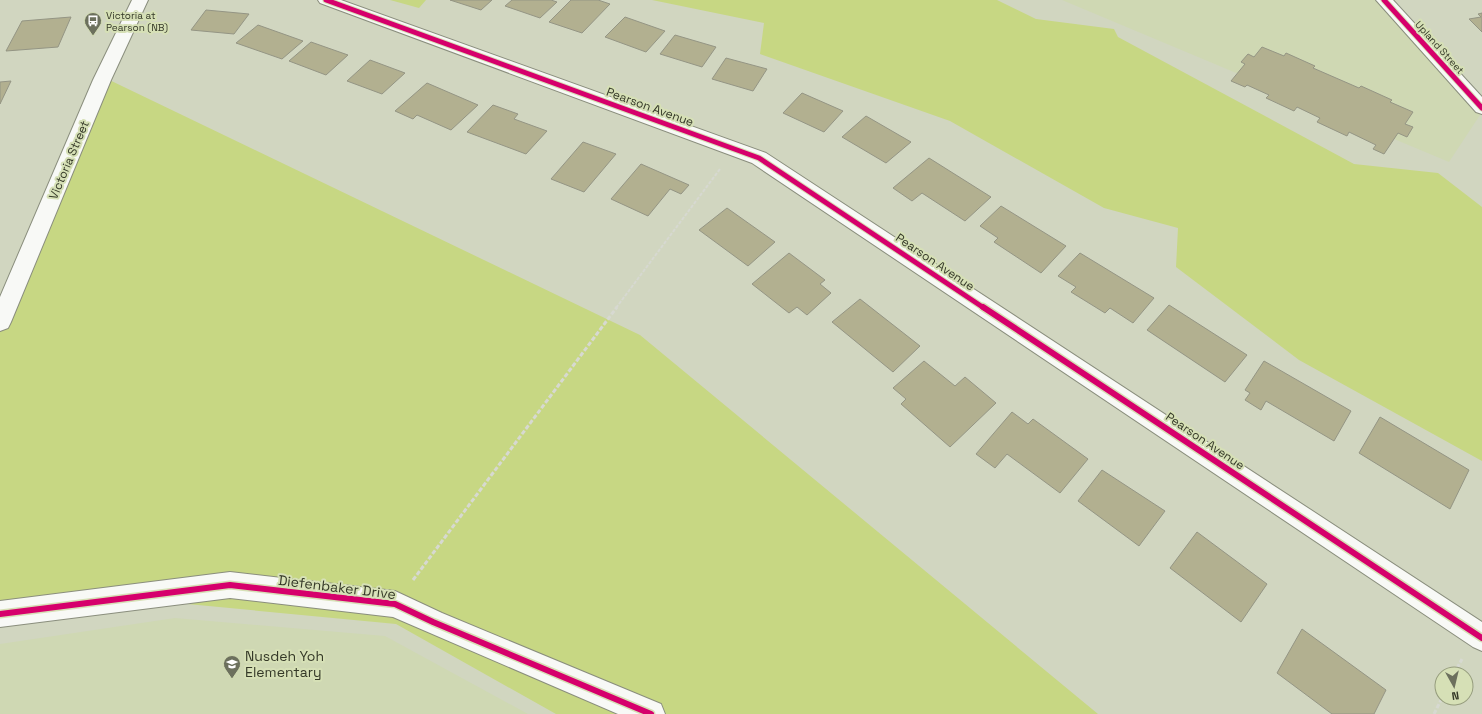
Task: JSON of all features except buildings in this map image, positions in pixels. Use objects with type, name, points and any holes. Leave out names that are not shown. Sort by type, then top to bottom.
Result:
[{"type":"street","name":"Victoria Street","points":[[0,322],[102,80],[140,0]]},
{"type":"street","name":"Pearson Avenue","points":[[326,0],[759,158],[1482,638]]},
{"type":"street","name":"Upland Street","points":[[1384,0],[1482,108]]},
{"type":"street","name":"Diefenbaker Drive","points":[[0,614],[230,586],[395,604],[433,622],[651,714]]},
{"type":"path","points":[[395,604],[735,150]]},
{"type":"shaded area","points":[[1062,0],[1382,0],[1482,112],[1449,162]]},
{"type":"shaded area","name":"Nusdeh Yoh Elementary","points":[[175,618],[385,636],[528,714],[0,714],[0,644]]},
{"type":"green space","points":[[390,0],[426,0],[419,8]]},
{"type":"green space","points":[[652,0],[997,0],[1036,19],[1114,29],[1118,37],[1354,164],[1438,173],[1482,207],[1482,461],[1299,360],[1176,267],[1178,228],[1104,208],[950,121],[760,54],[764,23]]},
{"type":"green space","points":[[99,75],[640,335],[1098,714],[556,714],[396,624],[124,598],[0,615],[0,319]]},
{"type":"cycle path","points":[[326,0],[759,158],[1482,638]]},
{"type":"cycle path","points":[[1384,0],[1482,108]]},
{"type":"cycle path","points":[[0,614],[230,585],[395,604],[433,622],[651,714]]},
{"type":"place","name":"Victoria at Pearson (NB)","points":[[93,36]]},
{"type":"place","name":"Nusdeh Yoh Elementary","points":[[232,679]]}]
